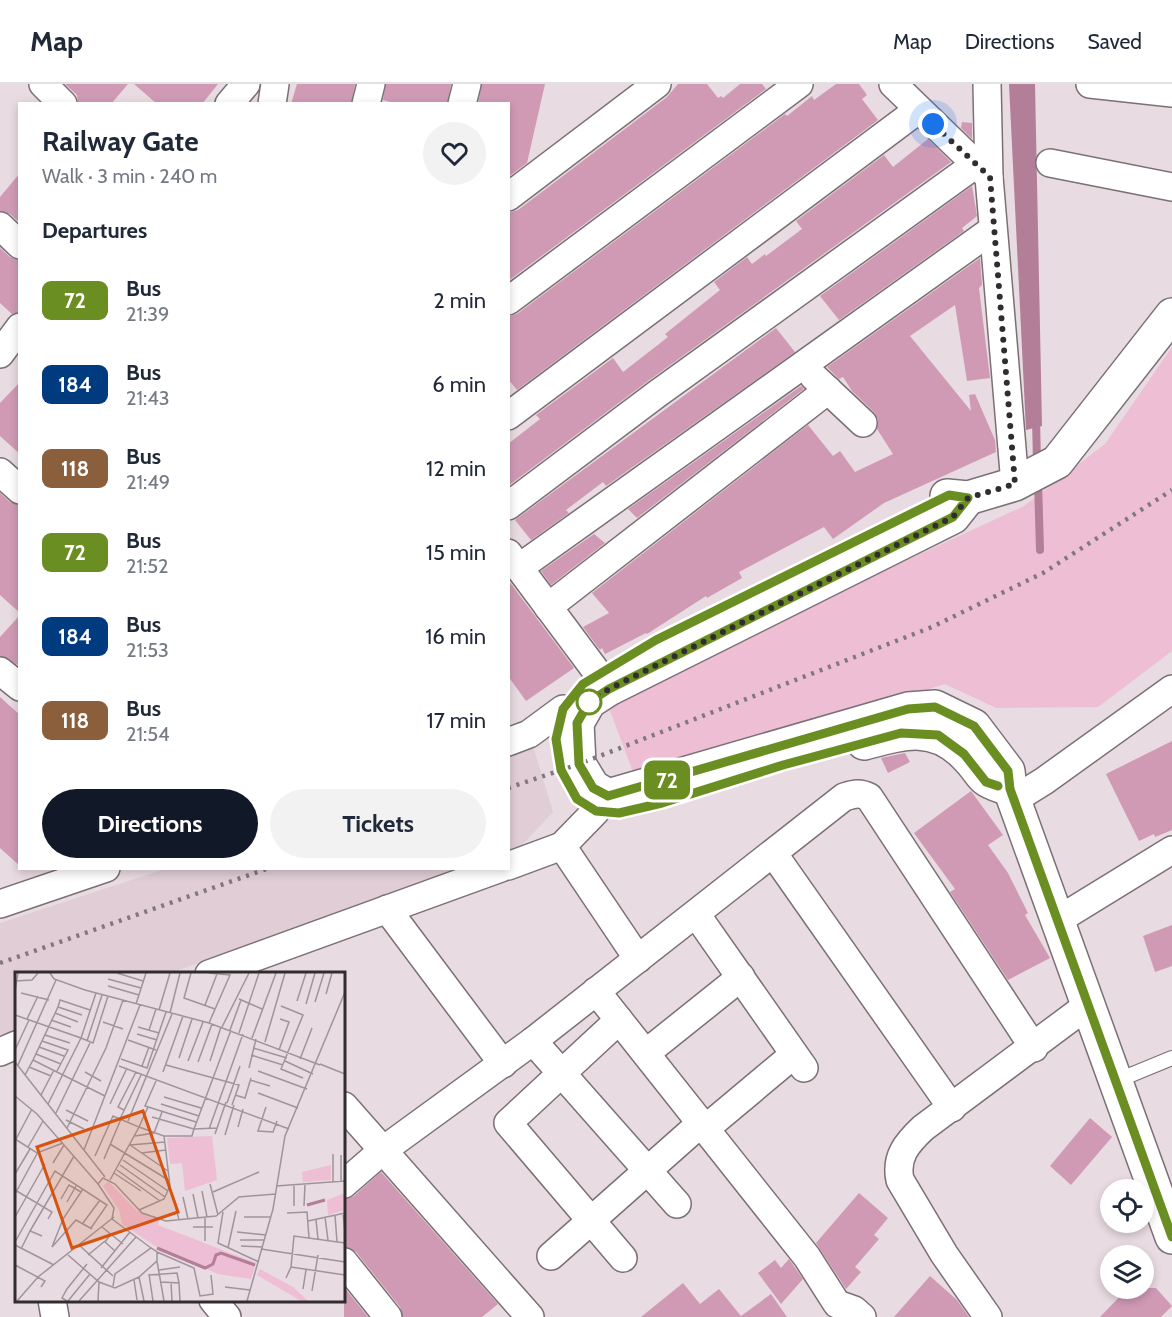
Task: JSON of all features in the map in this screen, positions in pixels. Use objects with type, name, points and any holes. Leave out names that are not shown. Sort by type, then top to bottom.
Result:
[{"type":"street","points":[[43,84],[61,102]]},
{"type":"street","points":[[231,102],[246,84]]},
{"type":"street","points":[[272,102],[275,84]]},
{"type":"street","points":[[366,102],[371,84]]},
{"type":"street","points":[[462,102],[467,84]]},
{"type":"street","points":[[510,195],[657,84]]},
{"type":"street","points":[[510,300],[799,84]]},
{"type":"street","points":[[893,84],[983,171]]},
{"type":"street","points":[[987,84],[983,171],[992,230],[1020,481]]},
{"type":"street","points":[[1090,84],[1172,93]]},
{"type":"street","points":[[510,415],[918,110]]},
{"type":"street","points":[[1050,163],[1172,187]]},
{"type":"street","points":[[510,504],[657,394],[983,171]]},
{"type":"street","points":[[0,226],[18,243]]},
{"type":"street","points":[[599,675],[514,560],[802,366],[992,230]]},
{"type":"street","points":[[510,741],[529,734],[563,709],[583,684],[656,640],[949,495],[968,498],[1020,481],[1057,462],[1172,315]]},
{"type":"street","points":[[802,366],[863,423]]},
{"type":"street","points":[[548,607],[828,390]]},
{"type":"street","points":[[0,472],[18,488]]},
{"type":"street","points":[[968,498],[953,517],[609,689],[589,702],[577,723],[579,764],[593,788],[608,796],[908,709],[935,707],[974,726],[1008,771],[1013,794],[1171,1233]]},
{"type":"street","points":[[0,671],[18,685]]},
{"type":"street","points":[[1013,794],[1172,689]]},
{"type":"street","points":[[563,709],[556,739],[561,770],[577,799],[596,811],[619,813],[662,803],[783,765],[901,733],[938,735],[964,754],[986,782],[1013,794]]},
{"type":"street","points":[[345,1183],[382,1151],[503,1065],[844,797],[862,793],[869,797],[1034,1048]]},
{"type":"street","points":[[510,865],[562,846],[596,811]]},
{"type":"street","points":[[562,846],[638,959]]},
{"type":"street","points":[[773,854],[952,1108]]},
{"type":"street","points":[[1058,920],[1168,861]]},
{"type":"street","points":[[0,904],[100,870]]},
{"type":"street","points":[[222,971],[495,870]]},
{"type":"street","points":[[387,909],[503,1065]]},
{"type":"street","points":[[551,1256],[646,1172],[703,1126],[795,1065],[741,977],[696,914]]},
{"type":"street","points":[[646,1053],[741,977]]},
{"type":"street","points":[[596,992],[807,1257],[837,1304],[855,1310],[862,1317]]},
{"type":"street","points":[[988,1317],[944,1254],[900,1180],[898,1169],[900,1156],[909,1141],[1088,1005]]},
{"type":"street","points":[[619,1020],[501,1129],[592,1219],[623,1258]]},
{"type":"street","points":[[533,1041],[646,1172],[677,1204]]},
{"type":"street","points":[[0,1052],[15,1045]]},
{"type":"street","points":[[345,1107],[530,1317]]},
{"type":"street","points":[[345,1263],[388,1317]]},
{"type":"street","points":[[52,1302],[55,1317]]},
{"type":"street","points":[[215,1302],[227,1317]]},
{"type":"lane","points":[[1116,1081],[1172,1058]]},
{"type":"shaded area","points":[[1009,84],[1035,84],[1042,426],[1026,430]]},
{"type":"shaded area","points":[[1172,347],[1172,651],[1098,707],[996,708],[945,684],[844,715],[633,772],[606,700],[1024,506],[1105,444]]},
{"type":"shaded area","points":[[531,740],[553,812],[522,845],[510,850],[510,749]]},
{"type":"shaded area","points":[[162,870],[457,870],[173,972],[15,972],[15,1036],[0,1043],[0,923]]},
{"type":"building","points":[[65,84],[128,84],[113,102],[78,102],[77,95]]},
{"type":"building","points":[[134,84],[218,84],[204,102],[155,102]]},
{"type":"building","points":[[297,84],[355,84],[351,102],[292,102]]},
{"type":"building","points":[[386,84],[451,84],[447,102],[383,100]]},
{"type":"building","points":[[482,84],[545,84],[527,163],[510,176],[510,102],[478,102]]},
{"type":"building","points":[[678,84],[707,84],[718,98],[721,96],[723,98],[740,84],[762,84],[766,89],[510,280],[510,212],[518,210],[667,97]]},
{"type":"building","points":[[836,84],[859,84],[867,95],[862,99],[878,120],[517,390],[510,381],[510,316],[517,314],[785,114],[787,116],[812,96],[814,100]]},
{"type":"building","points":[[962,122],[972,123],[972,139],[961,128]]},
{"type":"building","points":[[928,139],[951,162],[648,381],[510,484],[510,442],[540,419],[536,415],[613,358],[623,372],[668,337],[665,334],[720,290],[714,282],[747,257],[752,264],[765,254],[766,256],[802,229],[796,221],[884,155],[893,167]]},
{"type":"building","points":[[18,175],[18,221],[10,214],[0,211],[0,197]]},
{"type":"building","points":[[972,186],[977,216],[962,228],[964,231],[839,320],[820,296]]},
{"type":"building","points":[[0,248],[10,257],[18,259],[18,312],[12,314],[0,303]]},
{"type":"building","points":[[980,258],[982,285],[979,288],[990,378],[967,381],[955,305],[910,336],[971,411],[969,395],[975,394],[995,440],[996,452],[884,503],[833,539],[824,527],[739,572],[742,578],[707,598],[706,596],[647,634],[605,654],[602,648],[600,650],[583,627],[609,613],[592,593],[808,425],[833,456],[840,451],[855,472],[893,454],[877,429],[878,419],[874,412],[852,391],[843,377],[839,379],[827,367]]},
{"type":"building","points":[[776,328],[795,352],[606,486],[603,482],[566,510],[569,513],[531,540],[515,520]]},
{"type":"building","points":[[18,384],[18,452],[0,436],[0,403]]},
{"type":"building","points":[[801,386],[804,389],[637,518],[628,509]]},
{"type":"building","points":[[0,493],[10,502],[18,504],[18,611],[0,595]]},
{"type":"building","points":[[594,534],[605,543],[551,585],[541,571]]},
{"type":"building","points":[[510,583],[574,668],[526,701],[510,679]]},
{"type":"building","points":[[18,617],[18,665],[0,656],[0,637]]},
{"type":"building","points":[[0,697],[18,713],[18,864],[0,848]]},
{"type":"building","points":[[1172,741],[1172,830],[1155,837],[1154,834],[1139,841],[1106,774]]},
{"type":"building","points":[[905,753],[910,762],[888,773],[881,758]]},
{"type":"building","points":[[971,791],[1003,835],[988,845],[1008,873],[1028,913],[1025,915],[1050,958],[1008,980],[950,892],[955,889],[914,833]]},
{"type":"building","points":[[1172,925],[1172,966],[1155,972],[1143,936]]},
{"type":"building","points":[[1090,1118],[1112,1137],[1071,1185],[1050,1166]]},
{"type":"building","points":[[381,1172],[498,1304],[482,1317],[403,1317],[400,1307],[356,1252],[345,1247],[345,1199],[354,1196]]},
{"type":"building","points":[[859,1193],[888,1218],[874,1235],[879,1239],[855,1267],[861,1272],[846,1289],[816,1243]]},
{"type":"building","points":[[789,1259],[803,1279],[781,1304],[758,1273],[775,1260],[781,1268]]},
{"type":"building","points":[[930,1276],[957,1300],[969,1317],[894,1317]]},
{"type":"building","points":[[683,1283],[700,1304],[719,1289],[741,1316],[771,1294],[787,1317],[641,1317]]},
{"type":"building","points":[[345,1288],[368,1317],[344,1317],[344,1302]]},
{"type":"building","points":[[1154,1288],[1172,1306],[1161,1317],[1100,1317],[1117,1299],[1154,1299]]},
{"type":"waterway","points":[[1036,418],[1037,463]]},
{"type":"waterway","points":[[1038,481],[1040,550]]},
{"type":"railway","points":[[510,787],[579,764],[932,627],[1043,573],[1172,490]]},
{"type":"railway","points":[[0,963],[263,870]]},
{"type":"bus line","name":"72","points":[[998,786],[986,782],[964,754],[938,735],[901,733],[783,765],[662,803],[619,813],[596,811],[577,799],[561,770],[556,739],[563,709],[583,684],[656,640],[949,495],[968,498],[953,517],[609,689],[589,702],[577,723],[579,764],[593,788],[608,796],[908,709],[935,707],[974,726],[1008,771],[1010,789],[1172,1237]]},
{"type":"route","points":[[589,702],[609,689],[953,517],[968,498],[1015,484],[992,230],[990,177],[933,124]]}]
